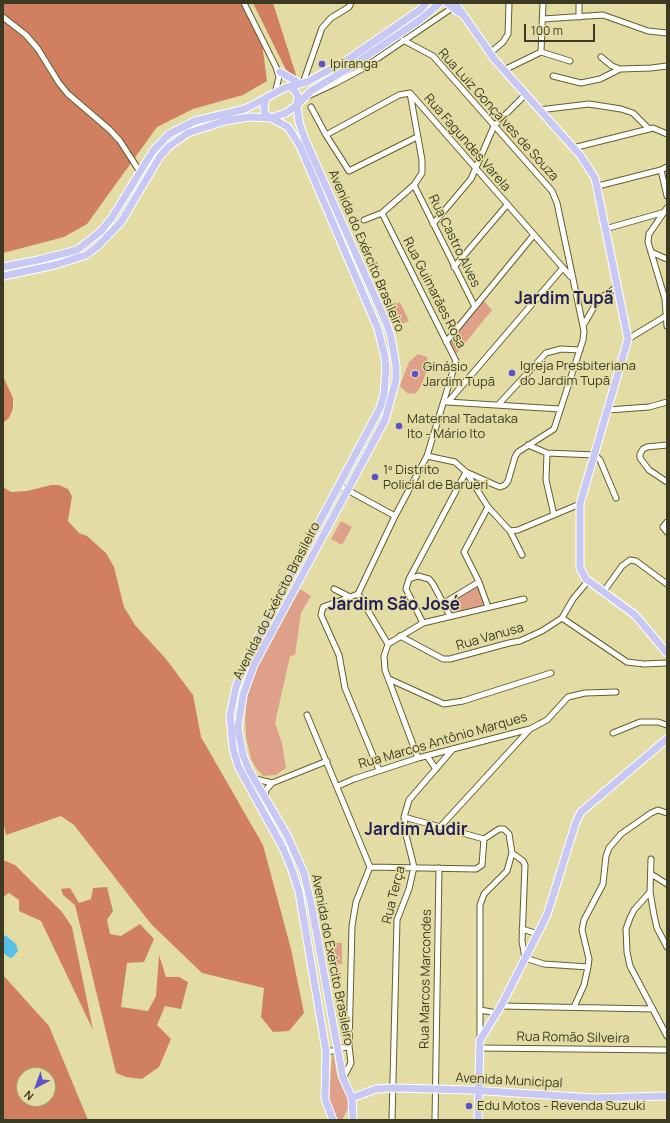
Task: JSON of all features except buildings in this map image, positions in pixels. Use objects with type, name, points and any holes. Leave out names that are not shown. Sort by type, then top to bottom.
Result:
[{"type":"main road","points":[[3,266],[61,255],[77,250],[88,242],[111,219],[162,140],[176,130],[195,121],[245,110],[275,93],[322,75],[362,51],[421,9],[426,3]]},
{"type":"main road","points":[[3,276],[55,265],[86,255],[98,246],[121,222],[159,158],[177,140],[188,134],[225,121],[249,117],[271,118],[281,116],[298,105],[311,91],[352,66],[420,20],[440,3]]},
{"type":"main road","points":[[452,5],[525,95],[587,163],[598,186],[605,229],[628,339],[580,504],[580,565],[582,573],[588,581],[604,591],[635,615],[667,653]]},
{"type":"main road","points":[[278,70],[301,83]]},
{"type":"main road","name":"Avenida do Exército Brasileiro","points":[[292,87],[298,97],[299,122],[304,137],[386,322],[394,352],[396,380],[390,408],[376,438],[319,542],[248,679],[243,695],[238,728],[243,755],[249,770],[256,779],[287,835],[304,873],[312,908],[337,1050],[343,1078],[352,1098],[353,1118]]},
{"type":"main road","points":[[266,98],[264,110],[271,118]]},
{"type":"main road","name":"Avenida do Exército Brasileiro","points":[[271,118],[288,127],[300,146],[378,329],[385,358],[385,380],[380,408],[241,674],[230,715],[233,748],[238,766],[283,848],[292,870],[302,910],[326,1051],[324,1094],[333,1120]]},
{"type":"main road","points":[[478,1120],[480,1044],[538,934],[551,904],[580,812],[666,744]]},
{"type":"main road","points":[[238,766],[249,770]]},
{"type":"main road","name":"Avenida Municipal","points":[[352,1098],[376,1089],[393,1088],[479,1091],[593,1098],[667,1096]]},
{"type":"main road","points":[[348,1120],[352,1098]]},
{"type":"street","points":[[244,3],[278,70],[292,87]]},
{"type":"street","points":[[301,83],[322,28],[331,18],[349,7],[351,3]]},
{"type":"street","points":[[490,53],[503,42],[508,34],[509,3]]},
{"type":"street","points":[[540,52],[543,3]]},
{"type":"street","points":[[579,3],[579,17]]},
{"type":"street","points":[[304,98],[362,69],[452,5]]},
{"type":"street","points":[[543,19],[603,15],[648,31],[667,33]]},
{"type":"street","points":[[3,17],[26,35],[38,49],[68,94],[110,130],[120,141],[140,172]]},
{"type":"street","name":"Rua Luiz Gonçalves de Souza","points":[[403,40],[433,56],[548,186],[554,195],[583,326],[583,340],[554,428],[518,452],[515,457],[508,481],[505,485],[500,487],[495,486],[466,472],[455,462],[427,456]]},
{"type":"street","points":[[504,70],[540,52],[570,61]]},
{"type":"street","points":[[601,57],[612,66],[620,69]]},
{"type":"street","points":[[553,76],[572,82],[581,82],[600,78],[620,69],[667,66]]},
{"type":"street","points":[[275,93],[279,78],[278,70]]},
{"type":"street","points":[[364,220],[382,213],[414,185],[420,177],[423,167],[410,93]]},
{"type":"street","name":"Rua Fagundes Varela","points":[[326,135],[399,95],[410,93],[533,236],[571,277]]},
{"type":"street","points":[[433,224],[468,182],[494,126],[525,95]]},
{"type":"street","points":[[539,110],[589,104],[621,109],[633,113],[649,129]]},
{"type":"street","points":[[311,107],[326,135],[349,171],[417,137]]},
{"type":"street","points":[[573,148],[649,129],[657,128],[667,134]]},
{"type":"street","points":[[598,186],[661,170],[667,167]]},
{"type":"street","points":[[661,170],[667,196]]},
{"type":"street","name":"Rua Castro Alves","points":[[414,185],[475,307]]},
{"type":"street","points":[[454,267],[507,205]]},
{"type":"street","points":[[605,229],[666,210]]},
{"type":"street","points":[[666,210],[648,238],[666,299],[667,326]]},
{"type":"street","name":"Rua Guimarães Rosa","points":[[358,594],[394,516],[427,456],[446,402],[456,361],[382,213]]},
{"type":"street","points":[[446,342],[533,236]]},
{"type":"street","points":[[651,252],[667,259]]},
{"type":"street","points":[[446,402],[562,269]]},
{"type":"street","points":[[583,326],[598,300],[617,287]]},
{"type":"street","points":[[628,339],[666,316]]},
{"type":"street","points":[[498,405],[546,352],[561,349],[580,350]]},
{"type":"street","points":[[446,402],[560,409]]},
{"type":"street","points":[[608,410],[649,407],[667,402]]},
{"type":"street","points":[[528,445],[547,454],[595,455],[600,460],[616,498]]},
{"type":"street","points":[[667,445],[642,449],[640,458],[644,464],[667,482]]},
{"type":"street","points":[[547,454],[546,480],[554,515]]},
{"type":"street","points":[[423,623],[406,593],[406,589],[409,579],[466,472],[488,507],[510,531],[522,556]]},
{"type":"street","points":[[340,486],[394,516]]},
{"type":"street","points":[[510,531],[518,530],[580,504]]},
{"type":"street","points":[[488,507],[465,548],[466,557],[479,582],[488,607]]},
{"type":"street","points":[[667,522],[663,527],[667,532]]},
{"type":"street","points":[[604,591],[622,566],[630,560],[636,561],[667,584]]},
{"type":"street","points":[[409,579],[418,576],[429,579],[444,602],[450,616]]},
{"type":"street","points":[[588,581],[562,618],[627,662],[644,664],[667,663]]},
{"type":"street","points":[[444,602],[479,582]]},
{"type":"street","points":[[334,589],[348,596]]},
{"type":"street","points":[[379,770],[345,688],[339,655],[321,614],[323,607],[348,596],[358,594],[388,644]]},
{"type":"street","points":[[418,758],[383,662],[388,644],[423,623],[524,598]]},
{"type":"street","name":"Rua Vanusa","points":[[400,636],[443,659],[450,659],[508,642],[520,641],[542,631],[562,618]]},
{"type":"street","points":[[389,679],[444,704],[463,701],[551,673]]},
{"type":"street","name":"Rua Marcos Antônio Marques","points":[[338,786],[379,770],[418,758],[530,729],[547,720],[568,697],[585,693],[616,692]]},
{"type":"street","points":[[307,714],[338,786],[370,867],[356,902],[352,926],[349,1046],[351,1063],[343,1078]]},
{"type":"street","points":[[613,733],[640,722],[658,722],[667,725]]},
{"type":"street","points":[[440,827],[530,729]]},
{"type":"street","name":"Rua Terça","points":[[392,1120],[397,920],[409,889],[414,867],[403,824],[404,817],[409,800],[453,749]]},
{"type":"street","points":[[427,756],[436,769]]},
{"type":"street","points":[[256,779],[272,783],[327,761]]},
{"type":"street","points":[[265,795],[272,783]]},
{"type":"street","points":[[574,1007],[584,985],[589,959],[582,930],[584,920],[603,884],[606,856],[609,848],[621,834],[650,813],[658,810],[667,813]]},
{"type":"street","points":[[404,817],[484,840]]},
{"type":"street","points":[[370,867],[480,868],[482,865],[484,840],[499,829],[504,829],[509,834],[512,853],[506,871],[484,894],[480,905],[480,1044]]},
{"type":"street","points":[[512,853],[523,861],[525,865],[522,929],[525,958],[544,964],[588,967]]},
{"type":"street","points":[[651,859],[650,892],[657,928],[667,946]]},
{"type":"street","name":"Rua Marcos Marcondes","points":[[436,1120],[439,868]]},
{"type":"street","points":[[651,874],[667,884]]},
{"type":"street","points":[[650,892],[632,914],[626,929],[626,940],[630,966],[667,1036]]},
{"type":"street","points":[[522,929],[538,934]]},
{"type":"street","points":[[501,1006],[652,1009]]},
{"type":"street","points":[[480,1010],[497,1013]]},
{"type":"street","name":"Rua Romão Silveira","points":[[480,1044],[667,1050]]},
{"type":"street","points":[[326,1051],[337,1050],[349,1046]]},
{"type":"shaded area","points":[[3,3],[242,3],[262,43],[267,81],[243,95],[193,109],[157,127],[87,224],[64,237],[3,253]]},
{"type":"shaded area","points":[[253,3],[273,3],[297,78],[287,72]]},
{"type":"shaded area","points":[[483,300],[492,310],[457,353],[455,353],[449,343],[450,339]]},
{"type":"shaded area","points":[[400,302],[409,321],[397,326],[389,307]]},
{"type":"shaded area","name":"Ginásio Jardim Tupã","points":[[418,354],[427,357],[428,368],[420,388],[415,394],[407,393],[400,386],[409,362]]},
{"type":"shaded area","points":[[3,376],[13,398],[13,408],[9,418],[3,423]]},
{"type":"shaded area","points":[[51,485],[59,485],[68,489],[72,496],[68,521],[79,533],[87,536],[106,553],[114,567],[124,607],[135,625],[166,659],[193,695],[201,737],[263,845],[291,949],[304,1013],[289,1031],[273,1032],[261,1017],[264,988],[202,973],[151,924],[74,825],[61,816],[6,835],[3,821],[3,487],[11,492],[27,491]]},
{"type":"shaded area","points":[[341,521],[352,527],[342,545],[331,539]]},
{"type":"shaded area","points":[[477,586],[485,604],[484,606],[457,612],[451,610],[449,603]]},
{"type":"shaded area","points":[[300,589],[311,596],[301,613],[295,655],[290,656],[275,723],[282,743],[286,768],[276,775],[263,776],[251,759],[246,737],[245,717],[248,692],[253,675]]},
{"type":"shaded area","points":[[3,860],[15,865],[62,912],[72,927],[93,1030],[41,921],[19,911],[19,900],[9,893],[3,897]]},
{"type":"shaded area","points":[[107,887],[113,911],[107,920],[110,934],[121,936],[140,924],[154,939],[144,962],[127,963],[121,1007],[148,1011],[156,996],[159,955],[166,977],[179,977],[188,982],[181,1009],[165,1006],[157,1025],[171,1039],[159,1067],[142,1079],[126,1077],[116,1073],[75,905],[63,895],[61,889],[70,888],[79,903],[91,899],[93,888]]},
{"type":"shaded area","points":[[330,943],[342,943],[342,964],[329,964]]},
{"type":"shaded area","points":[[3,975],[49,1026],[88,1120],[3,1120]]},
{"type":"shaded area","points":[[332,1054],[334,1056],[337,1076],[349,1100],[348,1108],[342,1120],[336,1120],[329,1101]]},
{"type":"water","points":[[5,935],[16,944],[18,951],[13,957],[10,958],[3,953],[3,937]]},
{"type":"place","name":"Ipiranga","points":[[322,64]]},
{"type":"place","name":"Igreja Presbiteriana do Jardim Tupã","points":[[512,373]]},
{"type":"place","name":"Ginásio Jardim Tupã","points":[[415,374]]},
{"type":"place","name":"Maternal Tadataka Ito - Mário Ito","points":[[399,426]]},
{"type":"place","name":"1º Distrito Policial de Barueri","points":[[375,477]]},
{"type":"place","name":"Edu Motos - Revenda Suzuki","points":[[469,1106]]},
{"type":"district","name":"Jardim Tupã","points":[[564,299]]},
{"type":"district","name":"Jardim São José","points":[[394,605]]},
{"type":"district","name":"Jardim Audir","points":[[416,830]]}]
